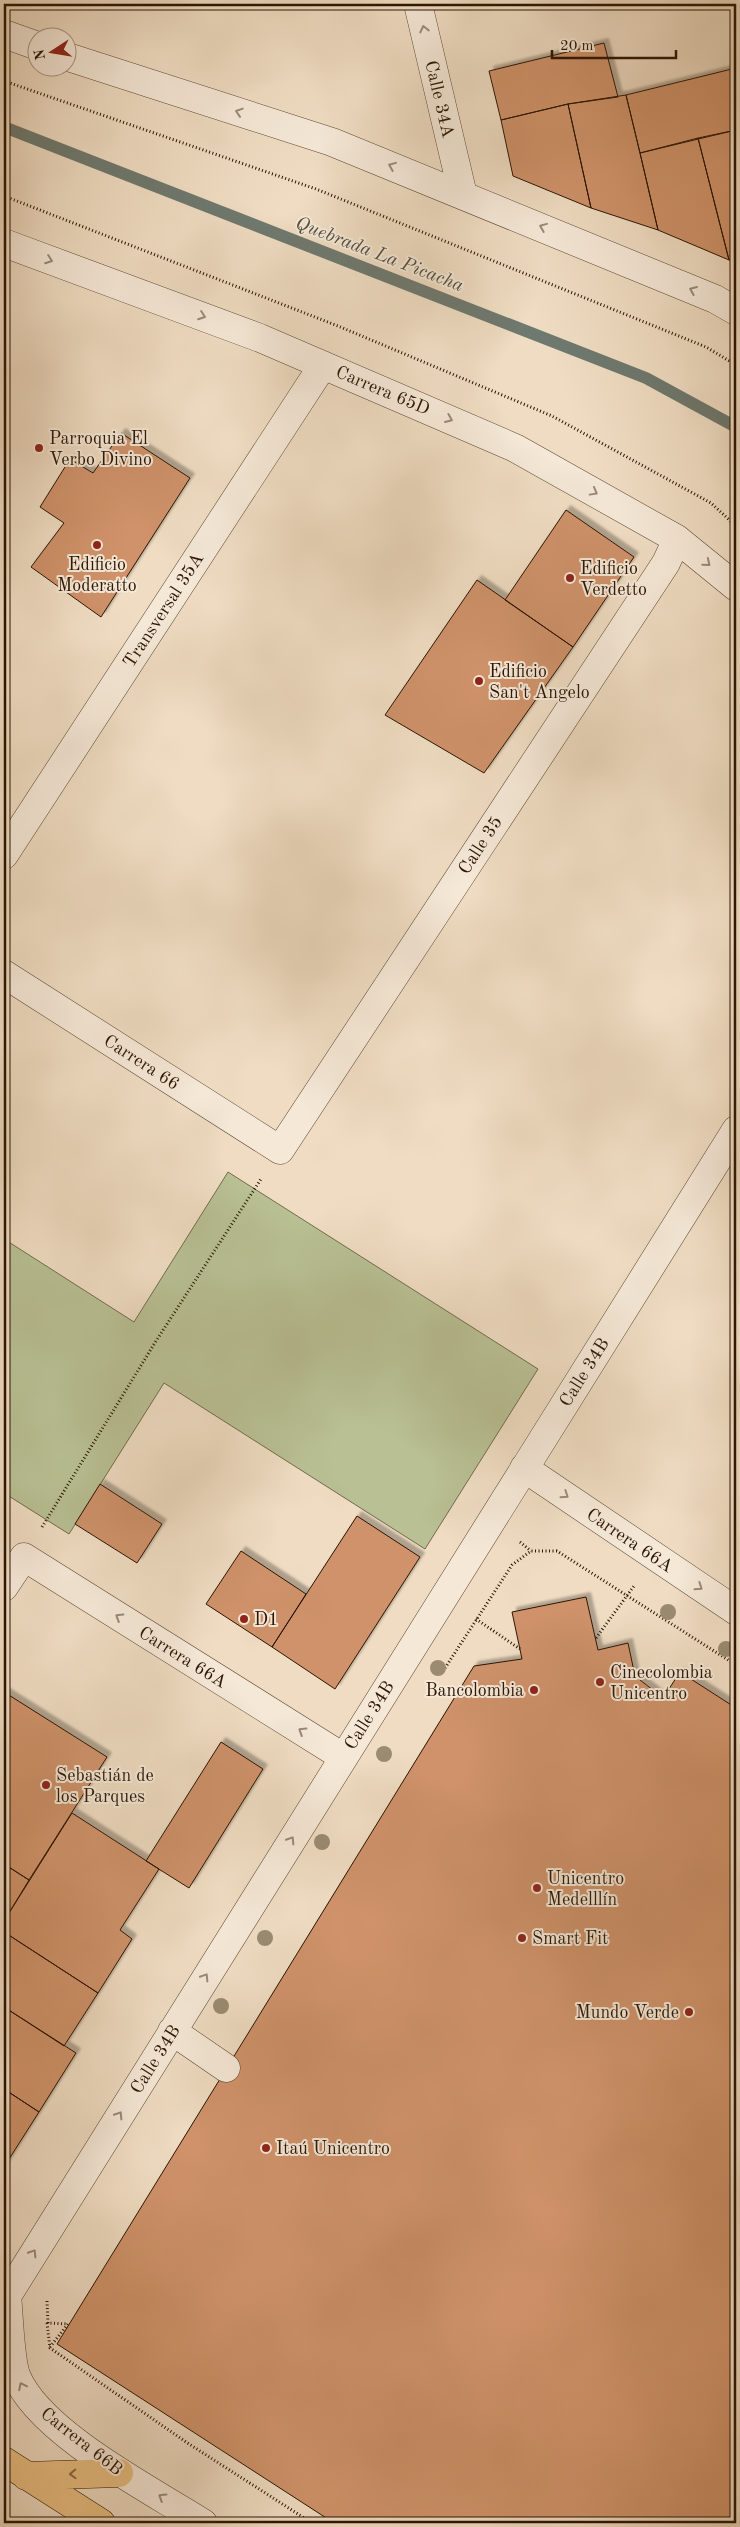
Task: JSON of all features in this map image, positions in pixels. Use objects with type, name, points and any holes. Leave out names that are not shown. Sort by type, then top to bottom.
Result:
[{"type":"main road","points":[[4,2461],[101,2523]]},
{"type":"main road","points":[[26,2476],[119,2473]]},
{"type":"street","name":"Calle 34A","points":[[418,4],[463,195]]},
{"type":"street","points":[[4,34],[28,42]]},
{"type":"street","points":[[78,60],[332,142],[715,299],[736,311]]},
{"type":"street","name":"Carrera 65D","points":[[4,243],[260,338],[515,448],[678,539],[736,587]]},
{"type":"street","name":"Transversal 35A","points":[[4,855],[323,365]]},
{"type":"street","name":"Calle 35","points":[[280,1150],[666,563],[678,539]]},
{"type":"street","name":"Carrera 66","points":[[4,974],[280,1150]]},
{"type":"street","name":"Calle 34B","points":[[7,2306],[172,2030],[736,1130]]},
{"type":"street","name":"Carrera 66A","points":[[524,1468],[736,1612]]},
{"type":"street","points":[[4,1587],[24,1557]]},
{"type":"street","name":"Carrera 66A","points":[[24,1557],[343,1756]]},
{"type":"street","points":[[172,2030],[226,2068]]},
{"type":"street","name":"Carrera 66B","points":[[7,2306],[16,2373],[27,2396],[63,2431],[119,2473],[203,2523]]},
{"type":"path","points":[[4,81],[316,188],[706,348],[736,365]]},
{"type":"path","points":[[4,196],[272,301]]},
{"type":"path","points":[[24,1557],[156,1341],[280,1150]]},
{"type":"path","points":[[444,1669],[512,1565],[531,1551],[557,1551],[736,1665]]},
{"type":"path","points":[[596,1638],[628,1596]]},
{"type":"path","points":[[476,1619],[520,1649]]},
{"type":"path","points":[[50,2348],[47,2300],[52,2292]]},
{"type":"path","points":[[7,2306],[48,2323],[68,2324],[50,2348]]},
{"type":"path","points":[[50,2348],[189,2444],[312,2523]]},
{"type":"green space","points":[[228,1172],[538,1369],[425,1549],[164,1383],[69,1534],[4,1493],[4,1239],[134,1322]]},
{"type":"building","points":[[604,43],[618,97],[568,104],[501,120],[489,71]]},
{"type":"building","points":[[736,68],[736,130],[640,153],[626,95]]},
{"type":"building","points":[[626,95],[658,230],[591,208],[568,104]]},
{"type":"building","points":[[568,104],[591,208],[513,176],[501,120]]},
{"type":"building","points":[[736,130],[736,264],[729,260],[698,138]]},
{"type":"building","points":[[698,138],[729,260],[658,230],[640,153]]},
{"type":"building","name":"Edificio Moderatto","points":[[121,433],[190,478],[101,617],[31,567],[64,523],[40,507],[70,459],[93,473]]},
{"type":"building","name":"Edificio Verdetto","points":[[566,510],[634,557],[573,647],[505,600]]},
{"type":"building","name":"Edificio San't Angelo","points":[[477,580],[573,647],[484,773],[385,715]]},
{"type":"building","points":[[100,1484],[162,1524],[137,1563],[75,1524]]},
{"type":"building","points":[[357,1516],[420,1557],[335,1689],[272,1647]]},
{"type":"building","points":[[241,1551],[306,1594],[272,1647],[206,1604]]},
{"type":"building","name":"Unicentro Medelllín","points":[[586,1597],[598,1650],[628,1643],[635,1676],[663,1698],[680,1672],[736,1708],[736,2523],[334,2523],[57,2344],[474,1666],[522,1659],[512,1612]]},
{"type":"building","name":"Sebastián de los Parques","points":[[4,1692],[107,1757],[29,1880],[4,1864]]},
{"type":"building","points":[[221,1742],[263,1769],[189,1888],[146,1861]]},
{"type":"building","points":[[72,1813],[159,1869],[120,1930],[132,1939],[98,1993],[4,1932],[4,1921]]},
{"type":"building","points":[[4,1864],[29,1880],[4,1921]]},
{"type":"building","points":[[4,1932],[98,1993],[64,2046],[4,2007]]},
{"type":"building","points":[[4,2007],[76,2053],[39,2112],[4,2089]]},
{"type":"building","points":[[4,2089],[39,2112],[4,2167]]},
{"type":"waterway","name":"Quebrada La Picacha","points":[[4,127],[646,378],[736,427]]},
{"type":"place","name":"Parroquia El Verbo Divino","points":[[39,448]]},
{"type":"place","name":"Edificio Moderatto","points":[[97,545]]},
{"type":"place","name":"Edificio Verdetto","points":[[570,578]]},
{"type":"place","name":"Edificio San't Angelo","points":[[479,681]]},
{"type":"place","name":"D1","points":[[244,1619]]},
{"type":"place","name":"Cinecolombia Unicentro","points":[[600,1682]]},
{"type":"place","name":"Bancolombia","points":[[534,1690]]},
{"type":"place","name":"Sebastián de los Parques","points":[[46,1785]]},
{"type":"place","name":"Unicentro Medelllín","points":[[537,1888]]},
{"type":"place","name":"Smart Fit","points":[[522,1938]]},
{"type":"place","name":"Mundo Verde","points":[[689,2012]]},
{"type":"place","name":"Itaú Unicentro","points":[[266,2148]]}]
